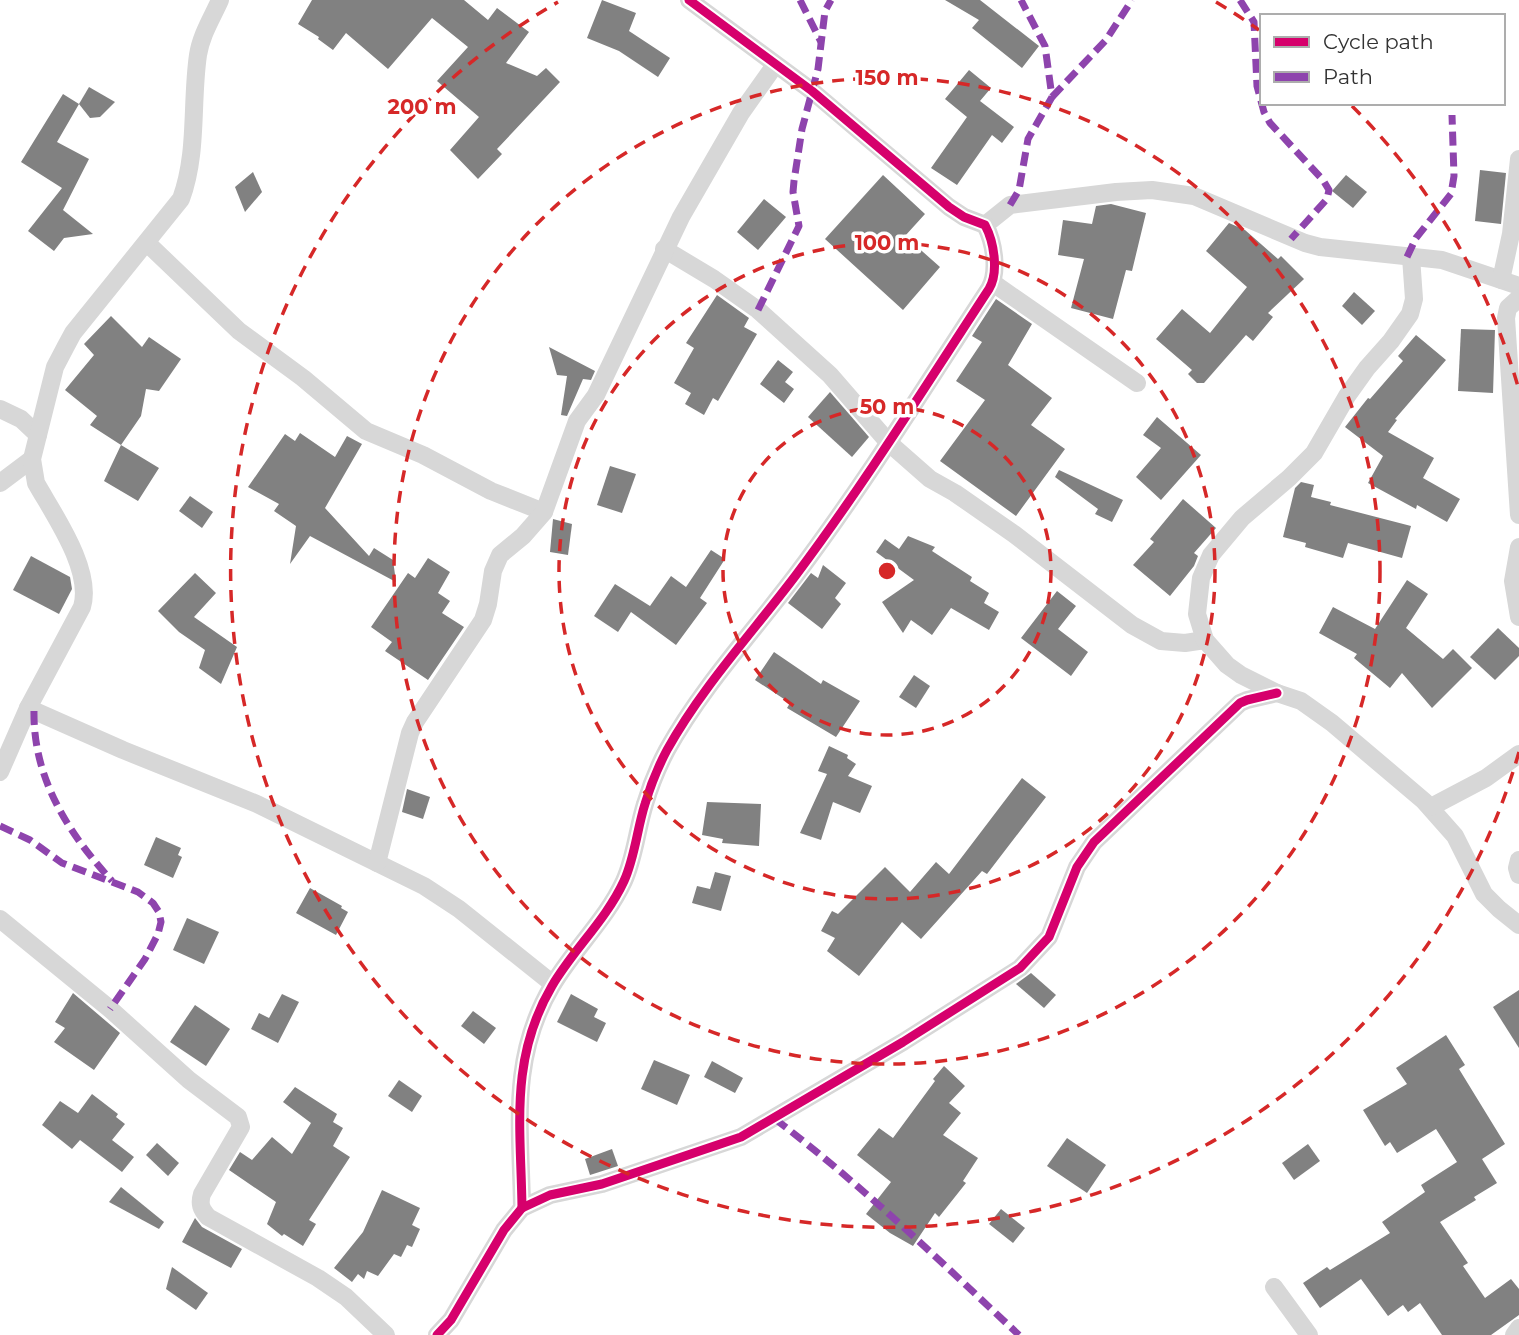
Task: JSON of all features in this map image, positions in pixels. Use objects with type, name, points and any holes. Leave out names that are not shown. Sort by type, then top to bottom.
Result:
[{"type":"street","points":[[0,772],[28,708],[85,597],[82,576],[66,536],[36,483],[33,459],[55,367],[73,333],[176,207],[188,180],[198,56],[205,31],[220,0]]},
{"type":"street","points":[[522,1208],[518,1119],[526,1048],[536,1018],[553,984],[594,930],[624,881],[645,804],[667,751],[700,699],[797,574],[889,443],[993,283],[995,272],[989,233],[985,225],[948,207],[812,91],[689,0]]},
{"type":"street","points":[[377,863],[415,722],[483,620],[493,571],[500,555],[523,536],[544,512],[577,421],[596,395],[664,250],[723,145],[775,65]]},
{"type":"street","points":[[1501,280],[1511,233],[1519,159]]},
{"type":"street","points":[[985,225],[1010,205],[1152,190],[1194,196],[1292,239],[1313,245],[1452,262],[1519,286]]},
{"type":"street","points":[[147,243],[239,331],[303,378],[366,430],[491,491],[544,512]]},
{"type":"street","points":[[664,250],[714,279],[758,310],[830,375],[889,443],[930,479],[956,493],[1014,534],[1132,625],[1161,642],[1205,640]]},
{"type":"street","points":[[1411,257],[1414,299],[1409,314],[1347,396],[1314,453],[1242,518],[1211,555],[1199,588],[1197,614],[1205,640],[1235,671],[1277,693],[1301,701],[1332,723],[1431,807],[1455,836],[1484,894],[1519,925]]},
{"type":"street","points":[[993,283],[1137,383]]},
{"type":"street","points":[[1519,298],[1508,308],[1506,318],[1519,515]]},
{"type":"street","points":[[0,409],[21,419],[38,435]]},
{"type":"street","points":[[0,482],[33,459]]},
{"type":"street","points":[[1519,547],[1513,581],[1519,617]]},
{"type":"street","points":[[437,1335],[451,1320],[504,1230],[522,1208],[550,1195],[602,1184],[741,1137],[903,1042],[1020,968],[1049,937],[1077,867],[1094,842],[1240,703],[1277,693]]},
{"type":"street","points":[[28,708],[257,804],[424,886],[459,909],[553,984]]},
{"type":"street","points":[[1431,807],[1486,778],[1519,754]]},
{"type":"street","points":[[1519,860],[1519,875]]},
{"type":"street","points":[[0,919],[110,1009],[189,1080],[238,1117],[241,1127],[202,1194],[200,1203],[208,1217],[318,1278],[346,1297],[386,1335]]},
{"type":"street","points":[[1274,1287],[1309,1335]]},
{"type":"street","points":[[1514,1335],[1519,1328]]},
{"type":"building","points":[[312,0],[464,0],[488,20],[497,8],[529,32],[506,63],[537,76],[546,68],[560,82],[497,149],[502,154],[478,179],[450,150],[479,117],[437,81],[468,47],[432,18],[388,69],[346,33],[333,50],[298,24]]},
{"type":"building","points":[[602,0],[636,13],[629,31],[670,58],[658,77],[619,51],[587,38]]},
{"type":"building","points":[[945,0],[980,0],[1039,46],[1022,68],[972,28],[979,20]]},
{"type":"building","points":[[969,70],[991,88],[980,101],[1014,127],[1002,143],[992,135],[957,185],[931,168],[967,117],[945,99]]},
{"type":"building","points":[[89,87],[115,102],[100,117],[90,118],[79,104]]},
{"type":"building","points":[[63,94],[79,104],[57,142],[89,159],[63,210],[93,234],[64,238],[54,251],[28,231],[62,188],[21,162]]},
{"type":"building","points":[[1480,170],[1506,173],[1501,224],[1475,221]]},
{"type":"building","points":[[253,172],[262,192],[245,212],[235,187]]},
{"type":"building","points":[[883,175],[925,214],[905,236],[940,267],[903,310],[825,239]]},
{"type":"building","points":[[1346,175],[1367,192],[1353,208],[1332,191]]},
{"type":"building","points":[[764,199],[786,217],[758,250],[737,232]]},
{"type":"building","points":[[1111,204],[1146,213],[1132,271],[1126,270],[1113,319],[1071,308],[1084,259],[1058,255],[1063,220],[1092,224],[1096,206]]},
{"type":"building","points":[[1229,223],[1245,230],[1278,259],[1281,256],[1304,279],[1268,313],[1273,317],[1253,341],[1246,335],[1204,383],[1197,383],[1188,374],[1192,370],[1156,339],[1182,309],[1210,333],[1247,287],[1206,251]]},
{"type":"building","points":[[1354,292],[1375,311],[1362,325],[1342,306]]},
{"type":"building","points":[[717,295],[749,318],[744,327],[757,334],[718,401],[713,398],[704,415],[685,404],[691,393],[674,383],[694,348],[686,343]]},
{"type":"building","points":[[996,299],[1032,324],[1008,365],[1052,398],[1031,425],[1065,449],[1016,516],[940,461],[985,400],[956,381],[982,342],[972,336]]},
{"type":"building","points":[[111,316],[142,347],[149,337],[181,359],[159,391],[146,389],[141,416],[121,445],[90,425],[97,416],[65,390],[94,355],[84,344]]},
{"type":"building","points":[[1461,329],[1495,330],[1493,393],[1458,391]]},
{"type":"building","points":[[1416,335],[1446,360],[1395,419],[1397,420],[1388,432],[1434,458],[1423,478],[1460,499],[1447,522],[1368,483],[1383,456],[1345,427],[1403,361],[1398,356]]},
{"type":"building","points":[[549,347],[595,371],[591,380],[583,379],[567,416],[561,415],[567,376],[557,375]]},
{"type":"building","points":[[778,360],[793,372],[785,382],[794,389],[784,403],[760,384]]},
{"type":"building","points":[[830,392],[869,437],[852,457],[808,417]]},
{"type":"building","points":[[1157,417],[1201,455],[1161,500],[1136,477],[1161,448],[1143,435]]},
{"type":"building","points":[[300,433],[335,457],[347,436],[362,444],[325,508],[369,556],[374,548],[393,560],[396,582],[310,536],[290,564],[296,526],[274,511],[279,504],[248,487],[285,434],[295,441]]},
{"type":"building","points":[[121,445],[159,468],[138,501],[104,481]]},
{"type":"building","points":[[610,466],[636,474],[622,513],[597,505]]},
{"type":"building","points":[[1059,470],[1123,500],[1112,522],[1095,514],[1098,509],[1055,477]]},
{"type":"building","points":[[1301,482],[1314,485],[1311,497],[1331,502],[1330,505],[1411,526],[1402,558],[1348,543],[1343,558],[1305,547],[1306,543],[1283,537],[1295,488]]},
{"type":"building","points":[[190,496],[213,512],[202,528],[179,511]]},
{"type":"building","points":[[1183,499],[1216,528],[1194,553],[1198,556],[1194,566],[1170,596],[1133,565],[1154,542],[1150,539]]},
{"type":"building","points":[[553,519],[572,524],[568,555],[550,552]]},
{"type":"building","points":[[908,536],[935,547],[932,551],[972,577],[970,581],[989,593],[984,603],[999,612],[989,630],[951,608],[932,635],[911,620],[903,633],[882,602],[914,580],[876,552],[885,539],[899,549]]},
{"type":"building","points":[[711,550],[725,559],[700,598],[707,603],[676,645],[631,612],[618,632],[594,616],[615,584],[650,606],[671,576],[686,587]]},
{"type":"building","points":[[31,556],[70,577],[72,589],[59,614],[13,590]]},
{"type":"building","points":[[428,558],[450,572],[438,593],[450,601],[442,613],[464,627],[428,680],[385,651],[392,642],[371,627],[408,573],[415,578]]},
{"type":"building","points":[[823,565],[846,583],[835,598],[841,604],[822,629],[788,603],[811,573],[818,578]]},
{"type":"building","points":[[195,573],[216,593],[194,617],[237,647],[221,684],[199,668],[205,650],[179,632],[158,611]]},
{"type":"building","points":[[1407,580],[1428,594],[1406,628],[1443,659],[1453,649],[1472,668],[1432,708],[1402,673],[1390,688],[1354,658],[1357,654],[1319,633],[1333,607],[1375,629]]},
{"type":"building","points":[[1057,591],[1076,606],[1058,629],[1088,652],[1071,676],[1021,638]]},
{"type":"building","points":[[1498,628],[1519,648],[1519,656],[1495,680],[1470,657]]},
{"type":"building","points":[[774,652],[821,684],[823,680],[860,701],[836,737],[787,708],[790,703],[755,680]]},
{"type":"building","points":[[914,675],[930,686],[916,708],[899,697]]},
{"type":"building","points":[[829,746],[848,755],[847,758],[856,764],[848,776],[872,786],[860,813],[833,802],[821,840],[800,833],[827,774],[818,771]]},
{"type":"building","points":[[1022,778],[1046,797],[987,874],[982,871],[921,939],[902,922],[859,976],[827,951],[835,938],[821,931],[832,911],[838,914],[885,867],[910,892],[936,862],[949,874]]},
{"type":"building","points":[[407,789],[430,797],[423,819],[402,812]]},
{"type":"building","points":[[707,802],[761,804],[759,846],[722,843],[723,839],[702,835]]},
{"type":"building","points":[[156,837],[181,848],[178,855],[182,857],[173,878],[144,865]]},
{"type":"building","points":[[715,872],[731,876],[721,911],[692,903],[697,886],[710,889]]},
{"type":"building","points":[[310,888],[348,912],[336,935],[296,913]]},
{"type":"building","points":[[187,918],[219,932],[204,964],[173,950]]},
{"type":"building","points":[[1031,973],[1056,995],[1044,1008],[1016,984]]},
{"type":"building","points":[[1519,990],[1519,1048],[1493,1007]]},
{"type":"building","points":[[73,993],[120,1033],[94,1070],[54,1042],[65,1028],[55,1022]]},
{"type":"building","points":[[282,994],[299,1002],[278,1043],[251,1029],[259,1013],[269,1018]]},
{"type":"building","points":[[571,994],[598,1009],[594,1017],[606,1023],[597,1042],[557,1022]]},
{"type":"building","points":[[195,1005],[230,1029],[206,1066],[170,1042]]},
{"type":"building","points":[[473,1011],[496,1028],[484,1044],[461,1026]]},
{"type":"building","points":[[1446,1035],[1465,1065],[1459,1069],[1505,1144],[1482,1159],[1497,1183],[1474,1197],[1476,1200],[1440,1222],[1468,1263],[1463,1266],[1485,1298],[1511,1279],[1519,1289],[1519,1315],[1491,1335],[1442,1335],[1420,1303],[1408,1312],[1403,1305],[1388,1316],[1361,1279],[1320,1308],[1303,1283],[1327,1267],[1330,1270],[1390,1233],[1382,1222],[1425,1192],[1421,1185],[1457,1162],[1436,1129],[1397,1153],[1390,1142],[1385,1146],[1363,1110],[1407,1084],[1396,1068]]},
{"type":"building","points":[[654,1060],[690,1075],[677,1105],[641,1089]]},
{"type":"building","points":[[712,1061],[743,1078],[735,1093],[704,1077]]},
{"type":"building","points":[[944,1066],[965,1086],[949,1103],[961,1113],[943,1135],[978,1158],[963,1181],[966,1183],[939,1217],[935,1213],[913,1246],[890,1233],[866,1214],[891,1182],[857,1155],[879,1128],[893,1138]]},
{"type":"building","points":[[399,1080],[422,1096],[412,1112],[388,1096]]},
{"type":"building","points":[[295,1087],[337,1114],[333,1122],[343,1128],[333,1146],[350,1157],[309,1220],[316,1224],[303,1246],[284,1234],[282,1236],[267,1224],[276,1202],[229,1170],[240,1152],[252,1160],[272,1137],[292,1154],[311,1123],[283,1102]]},
{"type":"building","points":[[92,1094],[118,1114],[116,1117],[125,1124],[112,1140],[134,1157],[122,1172],[80,1140],[72,1149],[42,1125],[60,1101],[78,1113]]},
{"type":"building","points":[[1067,1138],[1106,1165],[1087,1193],[1047,1166]]},
{"type":"building","points":[[157,1143],[179,1163],[168,1176],[146,1155]]},
{"type":"building","points":[[1308,1144],[1320,1161],[1294,1180],[1282,1163]]},
{"type":"building","points":[[612,1149],[618,1166],[590,1175],[585,1159]]},
{"type":"building","points":[[121,1187],[164,1222],[159,1229],[109,1202]]},
{"type":"building","points":[[382,1190],[420,1208],[412,1225],[420,1229],[412,1247],[407,1245],[401,1257],[394,1254],[378,1276],[367,1271],[364,1279],[358,1274],[352,1282],[334,1268],[363,1232]]},
{"type":"building","points":[[1001,1209],[1025,1228],[1013,1243],[989,1224]]},
{"type":"building","points":[[195,1218],[202,1227],[242,1249],[231,1268],[182,1242]]},
{"type":"building","points":[[172,1267],[208,1293],[196,1310],[166,1289]]},
{"type":"marked path","points":[[800,0],[821,42]]},
{"type":"marked path","points":[[758,310],[799,226],[793,192],[794,181],[802,129],[818,69],[825,11],[831,0]]},
{"type":"marked path","points":[[1010,205],[1019,190],[1028,139],[1052,97],[1045,46],[1021,0]]},
{"type":"marked path","points":[[1052,97],[1106,40],[1132,0]]},
{"type":"marked path","points":[[1240,0],[1254,22],[1257,86],[1260,97]]},
{"type":"marked path","points":[[1262,105],[1270,123],[1323,180],[1329,190],[1327,199],[1291,239]]},
{"type":"marked path","points":[[1407,257],[1416,238],[1451,194],[1454,176],[1452,115]]},
{"type":"marked path","points":[[34,711],[35,736],[40,759],[56,803],[81,844],[112,881]]},
{"type":"marked path","points":[[0,826],[30,840],[62,863],[138,892],[153,903],[159,912],[161,922],[158,934],[145,959],[110,1009]]},
{"type":"marked path","points":[[775,1119],[870,1197],[1019,1335]]},
{"type":"cycle path","points":[[522,1208],[520,1094],[529,1040],[538,1013],[552,986],[608,909],[624,881],[647,797],[664,757],[696,704],[796,575],[846,505],[989,289],[994,274],[993,248],[985,225],[964,217],[949,207],[812,91],[689,0]]},
{"type":"cycle path","points":[[437,1335],[451,1320],[504,1230],[522,1208],[550,1195],[602,1184],[741,1137],[903,1042],[1020,968],[1049,937],[1077,867],[1094,842],[1240,703],[1277,693]]}]
